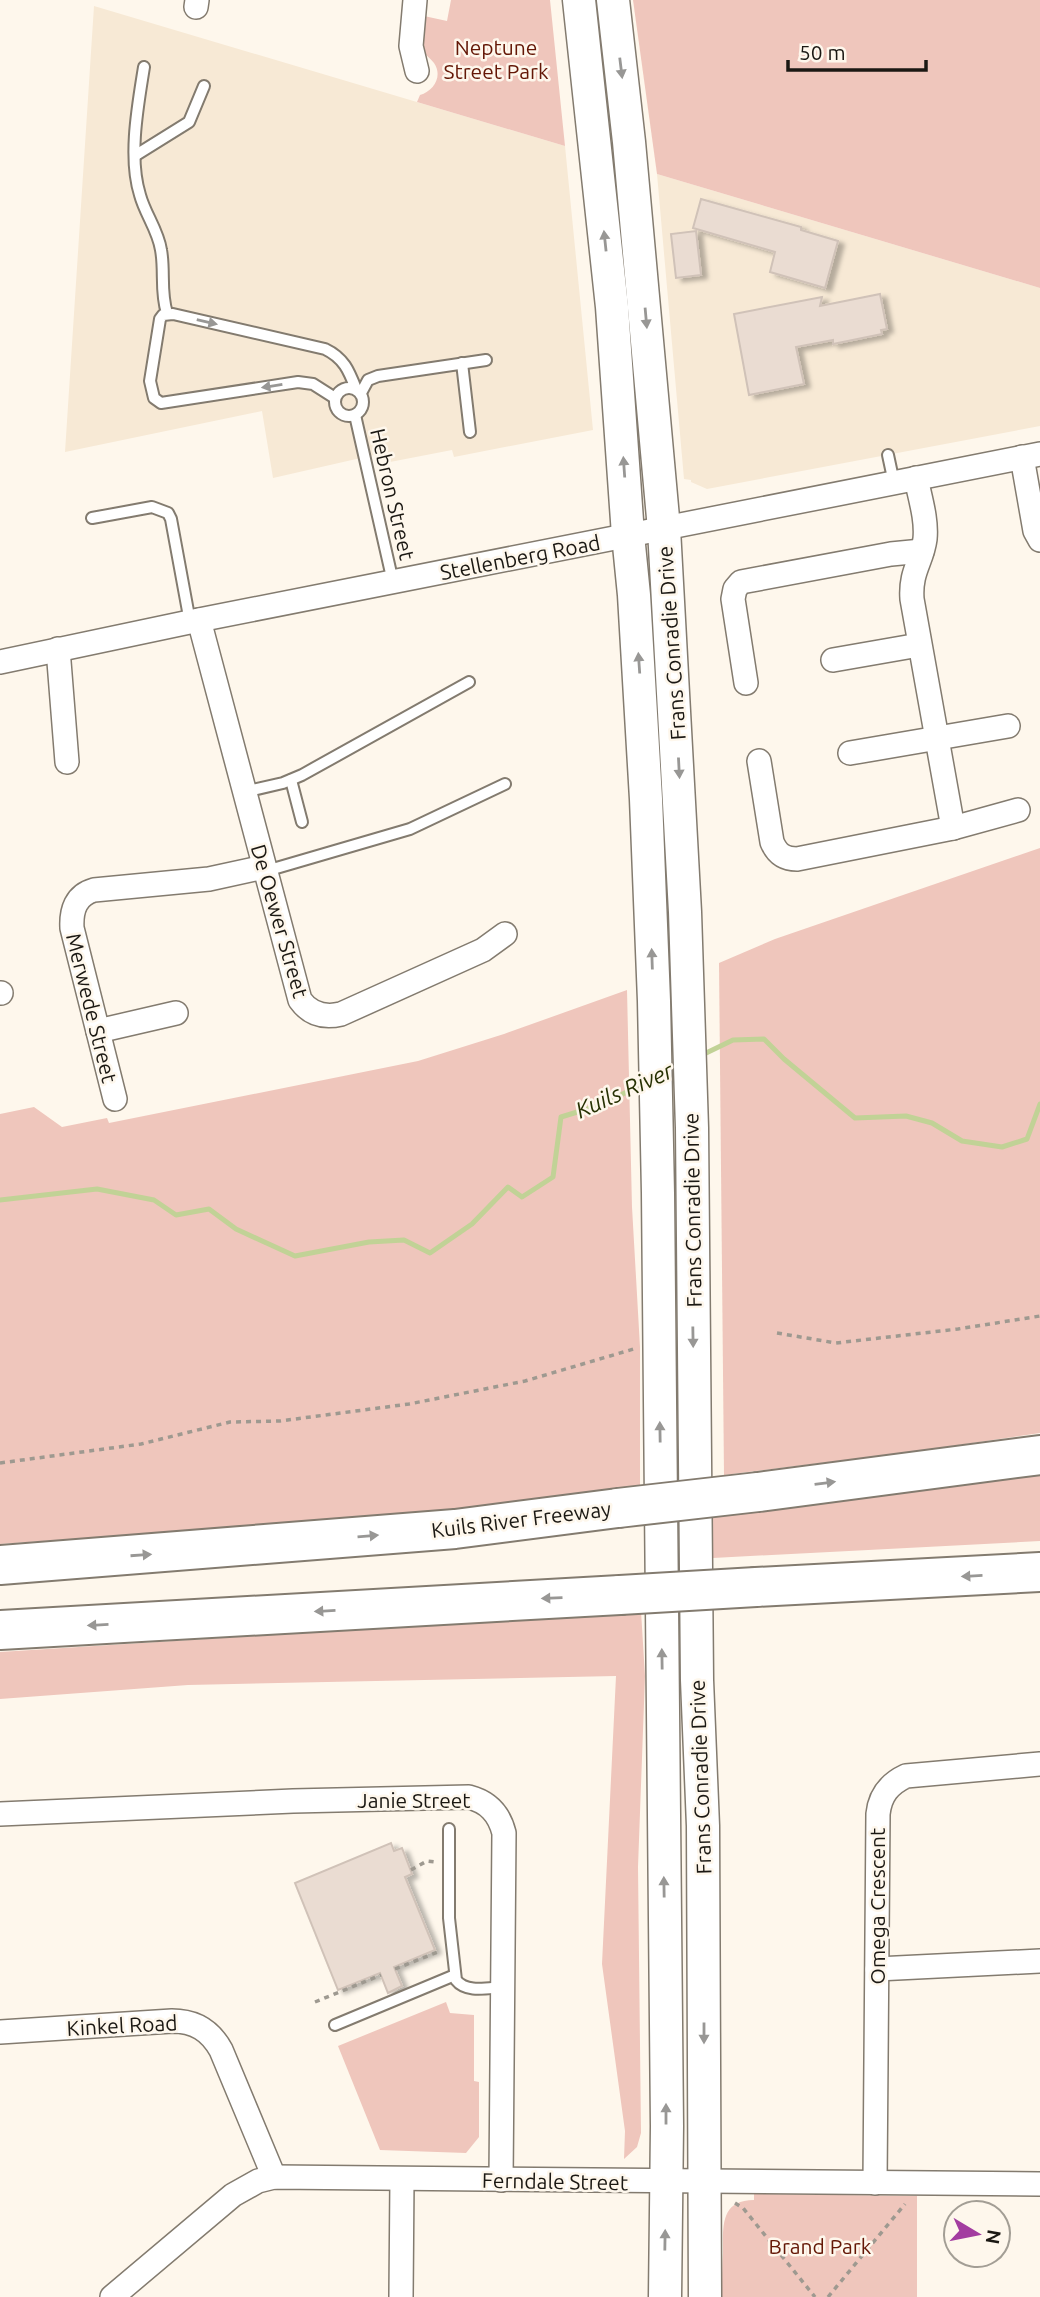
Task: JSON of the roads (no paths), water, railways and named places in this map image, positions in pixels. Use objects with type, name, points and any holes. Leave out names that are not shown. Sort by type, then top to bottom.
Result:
[{"type":"highway","name":"Kuils River Freeway","points":[[0,1565],[455,1529],[1040,1455]]},
{"type":"highway","points":[[0,1630],[1040,1572]]},
{"type":"street","points":[[415,0],[411,46],[417,71]]},
{"type":"street","name":"Frans Conradie Drive","points":[[579,0],[612,307],[634,595],[643,731],[655,1027],[667,2126],[664,2297]]},
{"type":"street","name":"Frans Conradie Drive","points":[[612,0],[629,142],[664,529],[677,728],[689,1016],[697,1680],[703,1826],[705,2297]]},
{"type":"street","points":[[1031,456],[1035,531],[1040,540]]},
{"type":"street","name":"Stellenberg Road","points":[[0,662],[1031,456]]},
{"type":"street","points":[[905,480],[925,521],[925,542],[911,583],[919,645],[953,828]]},
{"type":"street","points":[[746,682],[733,599],[735,589],[741,582],[891,554],[922,551]]},
{"type":"street","name":"De Oewer Street","points":[[195,621],[300,1000],[307,1009],[329,1016],[341,1014],[483,950],[506,934]]},
{"type":"street","points":[[833,660],[919,645]]},
{"type":"street","points":[[58,649],[68,762]]},
{"type":"street","points":[[850,753],[1008,726]]},
{"type":"street","points":[[759,761],[772,842],[785,858],[797,859],[953,828],[1017,810]]},
{"type":"street","name":"Merwede Street","points":[[115,1099],[72,928],[72,914],[80,898],[94,890],[209,879],[265,869]]},
{"type":"street","points":[[98,1031],[176,1013]]},
{"type":"street","name":"Omega Crescent","points":[[875,2183],[878,1814],[881,1798],[897,1780],[914,1774],[1040,1764]]},
{"type":"street","name":"Janie Street","points":[[0,1814],[293,1801],[468,1797],[484,1802],[495,1812],[504,1833],[500,2180]]},
{"type":"street","points":[[877,1969],[1040,1961]]},
{"type":"street","name":"Kinkel Road","points":[[0,2032],[172,2021],[193,2023],[217,2041],[274,2177]]},
{"type":"street","name":"Ferndale Street","points":[[112,2297],[233,2194],[258,2181],[274,2177],[1040,2184]]},
{"type":"street","points":[[401,2297],[402,2179]]},
{"type":"lane","points":[[144,67],[138,107],[135,155],[137,179],[141,198],[161,245],[162,292],[167,313]]},
{"type":"lane","points":[[135,155],[189,122],[204,86]]},
{"type":"lane","points":[[167,313],[325,349],[340,358],[346,366],[364,405],[361,412],[349,417],[338,411],[335,398],[313,384],[298,382],[165,403],[158,401],[152,393],[150,382],[160,319],[167,313]]},
{"type":"lane","points":[[358,391],[368,380],[378,376],[485,360]]},
{"type":"lane","points":[[462,363],[470,432]]},
{"type":"lane","points":[[335,398],[343,389],[358,391]]},
{"type":"lane","name":"Hebron Street","points":[[355,415],[393,582]]},
{"type":"lane","points":[[888,455],[905,480]]},
{"type":"lane","points":[[92,517],[152,507],[168,513],[195,621]]},
{"type":"lane","points":[[244,792],[291,779],[469,682]]},
{"type":"lane","points":[[291,779],[302,822]]},
{"type":"lane","points":[[265,869],[410,829],[505,784]]},
{"type":"lane","points":[[449,1829],[449,1918],[455,1975],[459,1985],[468,1989],[502,1987]]},
{"type":"lane","points":[[335,2025],[455,1975]]},
{"type":"waterway","name":"Kuils River","points":[[702,1055],[733,1040],[764,1039],[855,1118],[906,1116],[932,1123],[962,1141],[1002,1147],[1027,1139],[1040,1104]]},
{"type":"waterway","name":"Kuils River","points":[[0,1200],[97,1189],[154,1200],[176,1215],[209,1209],[236,1229],[295,1256],[369,1242],[404,1240],[430,1253],[472,1224],[508,1187],[522,1197],[553,1177],[561,1117],[597,1106],[646,1083]]},
{"type":"park label","name":"Neptune Street Park","points":[[496,59]]},
{"type":"park label","name":"Brand Park","points":[[820,2246]]}]
